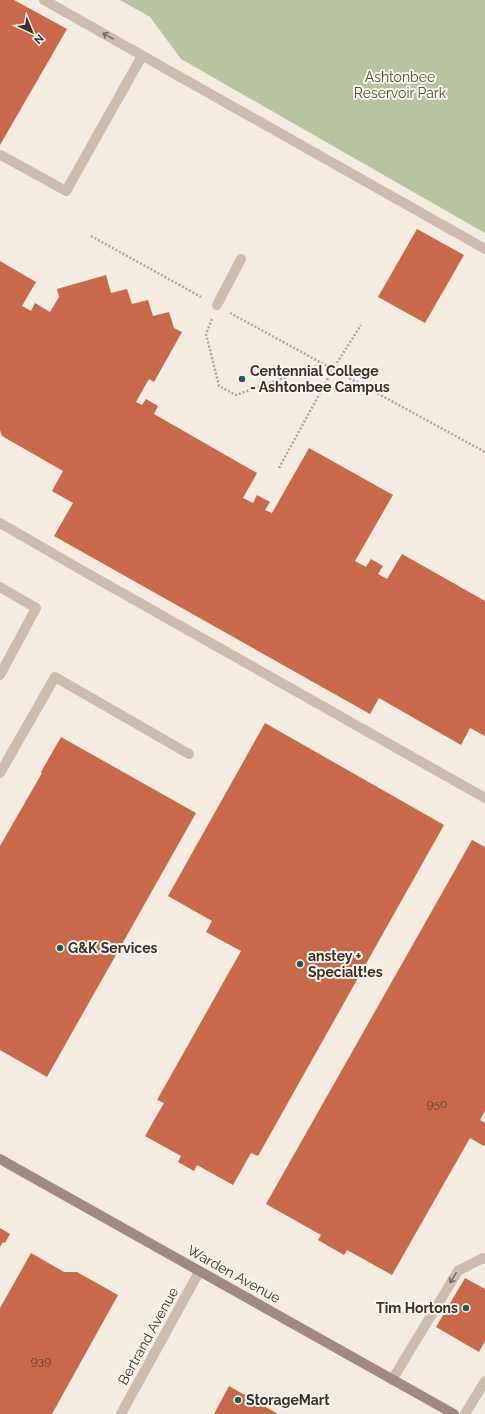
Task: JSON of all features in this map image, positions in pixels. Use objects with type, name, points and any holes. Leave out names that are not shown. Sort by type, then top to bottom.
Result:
[{"type":"main road","name":"Warden Avenue","points":[[0,1159],[454,1414]]},
{"type":"street","points":[[44,0],[485,249]]},
{"type":"street","points":[[1,155],[66,191],[142,56]]},
{"type":"street","points":[[217,305],[241,259]]},
{"type":"street","points":[[0,523],[485,798]]},
{"type":"street","points":[[0,587],[36,608],[0,675]]},
{"type":"street","points":[[0,773],[55,677],[189,754]]},
{"type":"street","points":[[392,1380],[458,1271],[483,1258],[485,1259]]},
{"type":"street","name":"Bertrand Avenue","points":[[121,1414],[199,1272]]},
{"type":"street","points":[[465,1414],[485,1381]]},
{"type":"path","points":[[92,236],[485,452]]},
{"type":"path","points":[[217,305],[206,334],[219,386],[236,395],[323,363]]},
{"type":"path","points":[[279,468],[333,369],[361,324]]},
{"type":"green space","name":"Ashtonbee Reservoir Park","points":[[120,0],[485,0],[485,233],[181,59],[150,17]]},
{"type":"building","points":[[0,0],[14,0],[67,29],[0,145]]},
{"type":"building","points":[[417,229],[464,255],[425,323],[378,297]]},
{"type":"building","points":[[0,261],[36,282],[22,306],[31,311],[35,303],[50,312],[59,297],[57,289],[106,275],[111,293],[127,289],[132,304],[148,300],[153,316],[169,312],[174,328],[182,332],[154,382],[149,379],[136,402],[142,405],[146,399],[158,406],[154,414],[257,473],[243,498],[253,503],[257,495],[270,502],[265,510],[272,513],[309,448],[393,495],[355,561],[366,567],[371,559],[383,566],[378,574],[387,579],[402,554],[485,601],[485,736],[470,728],[461,745],[379,698],[370,714],[54,536],[73,503],[52,491],[63,471],[2,436],[0,430]]},
{"type":"building","name":"anstey + Specialt!es","points":[[265,723],[444,825],[258,1156],[251,1153],[233,1185],[197,1165],[194,1171],[178,1162],[181,1156],[145,1136],[164,1103],[157,1100],[241,951],[206,932],[212,921],[168,896]]},
{"type":"building","name":"G&K Services","points":[[61,737],[196,813],[47,1077],[0,1050],[0,846]]},
{"type":"building","points":[[472,840],[485,847],[485,1111],[480,1120],[485,1123],[485,1144],[484,1146],[470,1138],[392,1275],[347,1250],[344,1255],[318,1240],[321,1235],[266,1204]]},
{"type":"building","points":[[0,1228],[10,1234],[5,1243],[3,1242],[0,1247]]},
{"type":"building","points":[[31,1253],[64,1272],[77,1272],[118,1295],[52,1414],[0,1414],[0,1308]]},
{"type":"building","name":"Tim Hortons","points":[[465,1278],[485,1289],[485,1341],[479,1352],[436,1327]]},
{"type":"building","name":"StorageMart","points":[[229,1386],[278,1414],[214,1414]]},
{"type":"place","name":"Centennial College - Ashtonbee Campus","points":[[242,379]]},
{"type":"place","name":"G&K Services","points":[[60,948]]},
{"type":"place","name":"anstey + Specialt!es","points":[[300,964]]},
{"type":"place","name":"Tim Hortons","points":[[466,1308]]},
{"type":"place","name":"StorageMart","points":[[238,1400]]}]
